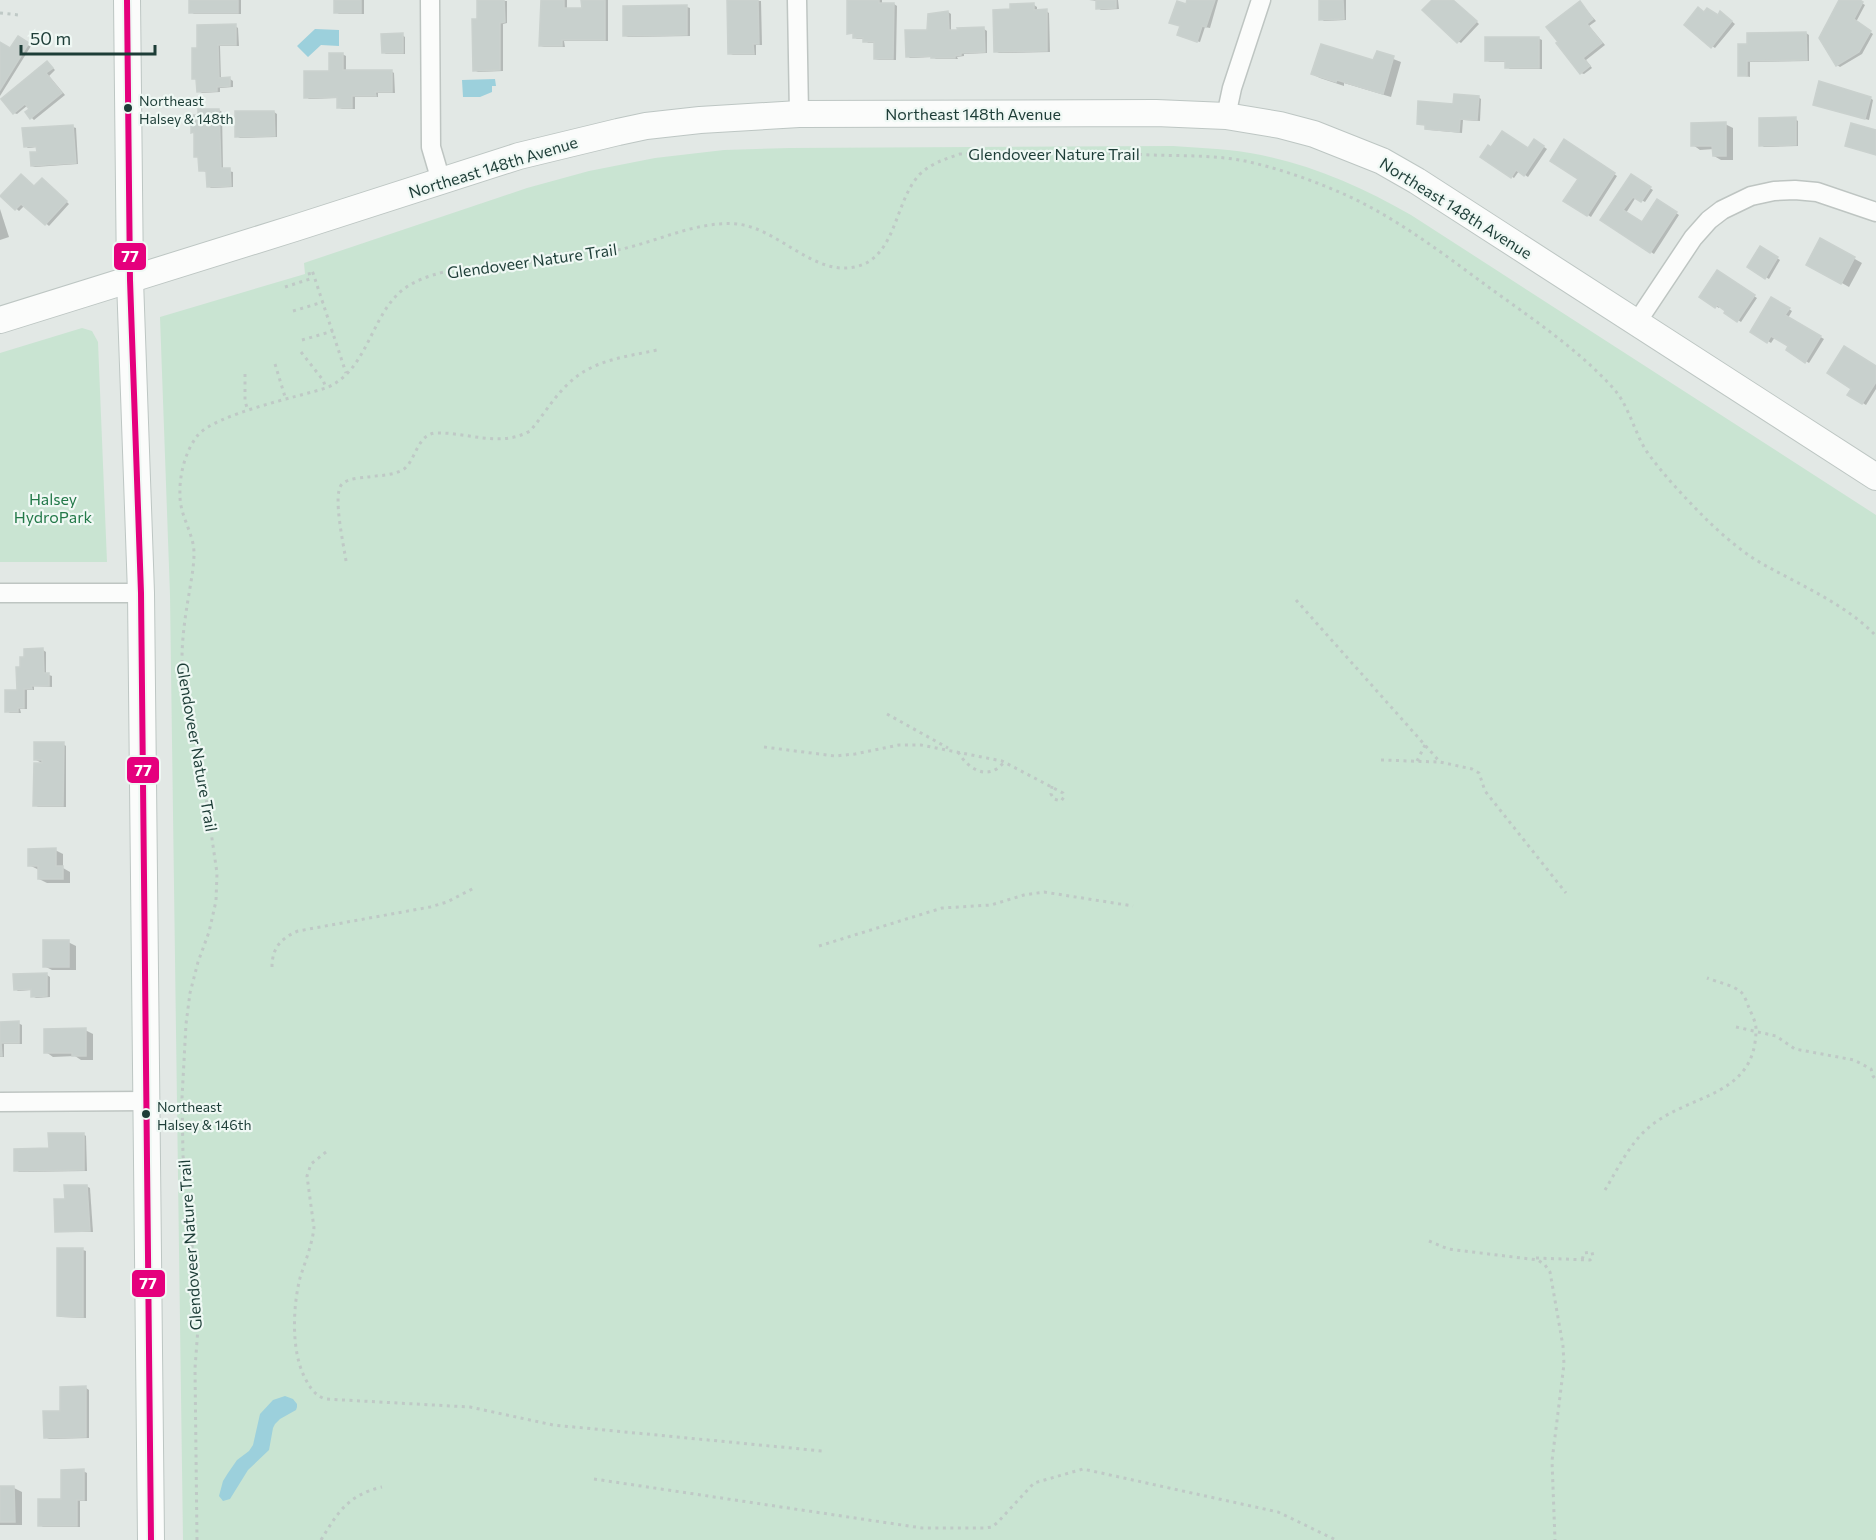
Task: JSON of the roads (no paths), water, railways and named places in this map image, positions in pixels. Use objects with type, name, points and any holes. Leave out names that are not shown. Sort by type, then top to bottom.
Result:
[{"type":"main road","points":[[127,0],[130,280],[141,593],[151,1540]]},
{"type":"main road","name":"Northeast 148th Avenue","points":[[0,320],[519,156],[646,126],[733,117],[799,114],[1156,113],[1226,116],[1280,125],[1314,134],[1382,161],[1417,180],[1876,477]]},
{"type":"street","points":[[430,0],[431,147],[441,181]]},
{"type":"street","points":[[797,0],[799,114]]},
{"type":"street","points":[[1226,116],[1232,88],[1261,0]]},
{"type":"street","points":[[1637,322],[1693,238],[1709,220],[1722,210],[1751,196],[1774,191],[1817,192],[1876,212]]},
{"type":"street","points":[[0,593],[141,593]]},
{"type":"street","points":[[0,1102],[146,1101]]},
{"type":"water","points":[[315,29],[339,30],[339,46],[321,45],[308,57],[297,46]]},
{"type":"water","points":[[495,79],[496,86],[492,86],[492,92],[480,97],[463,97],[462,80]]},
{"type":"water","points":[[285,1396],[293,1399],[297,1404],[296,1410],[275,1424],[269,1450],[248,1470],[230,1499],[223,1501],[219,1496],[223,1481],[237,1460],[253,1445],[260,1414],[273,1400]]},
{"type":"place","name":"Northeast Halsey & 148th","points":[[128,108]]},
{"type":"place","name":"Northeast Halsey & 146th","points":[[146,1114]]},
{"type":"park label","name":"Halsey HydroPark","points":[[53,508]]}]
